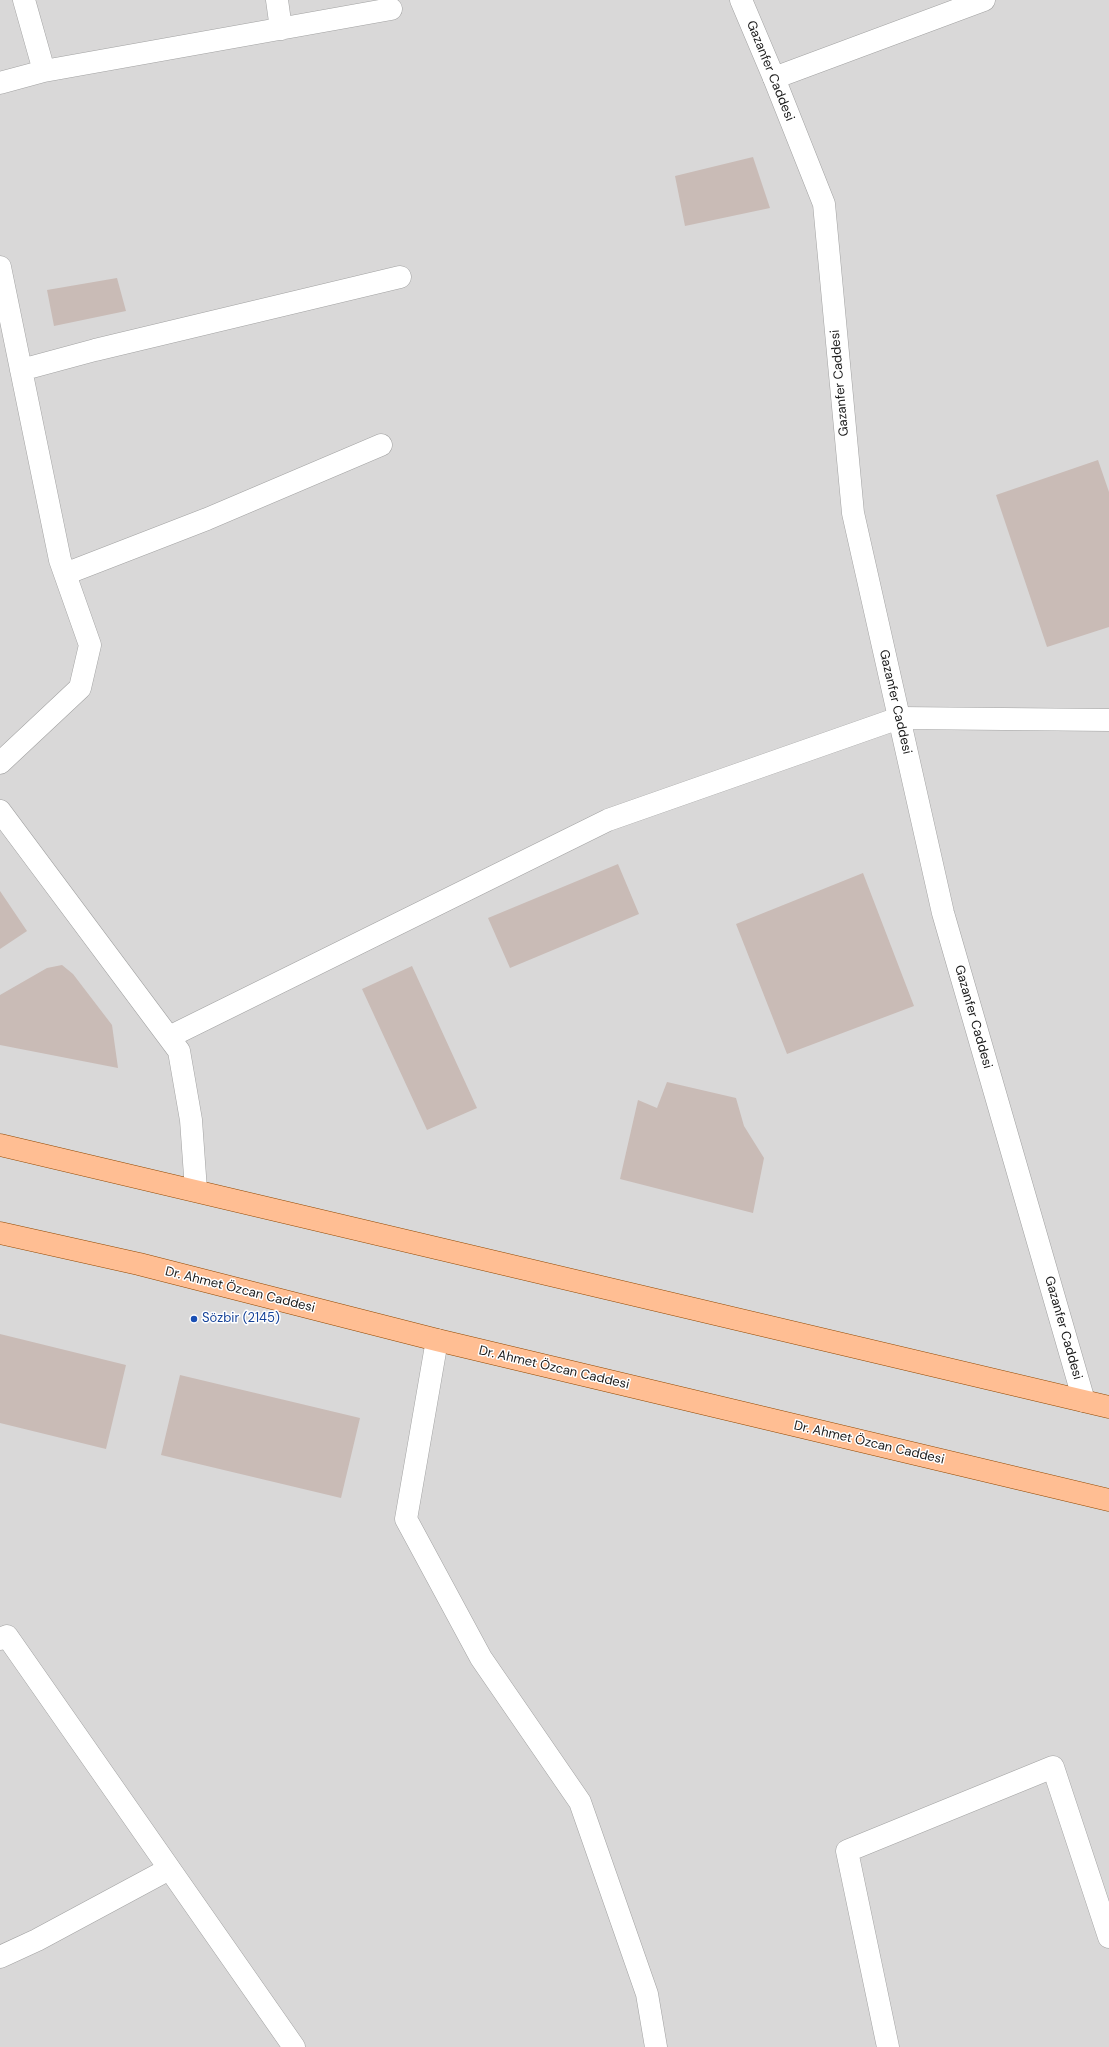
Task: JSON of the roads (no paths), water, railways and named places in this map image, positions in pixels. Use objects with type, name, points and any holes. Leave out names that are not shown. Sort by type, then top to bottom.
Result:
[{"type":"main road","points":[[0,1145],[196,1190],[1109,1407]]},
{"type":"main road","name":"Dr. Ahmet Özcan Caddesi","points":[[0,1233],[139,1264],[436,1340],[1109,1500]]},
{"type":"street","points":[[24,0],[44,71]]},
{"type":"street","points":[[277,0],[281,29]]},
{"type":"street","name":"Gazanfer Caddesi","points":[[741,0],[824,204],[853,513],[943,913],[1084,1401]]},
{"type":"street","points":[[774,78],[984,0]]},
{"type":"street","points":[[0,83],[44,71],[391,9]]},
{"type":"street","points":[[0,267],[60,560],[90,645],[80,688],[0,763]]},
{"type":"street","points":[[21,370],[95,350],[400,277]]},
{"type":"street","points":[[65,574],[207,519],[381,445]]},
{"type":"street","points":[[169,1037],[608,820],[898,718],[1109,720]]},
{"type":"street","points":[[0,811],[179,1051],[190,1113],[196,1190]]},
{"type":"street","points":[[436,1340],[406,1519],[482,1658],[580,1802],[647,1994],[656,2047]]},
{"type":"street","points":[[2,1634],[294,2047]]},
{"type":"street","points":[[888,2047],[847,1851],[1053,1767],[1109,1937]]},
{"type":"street","points":[[0,1957],[37,1940],[169,1869]]},
{"type":"place","name":"Sözbir (2145)","points":[[194,1319]]}]
